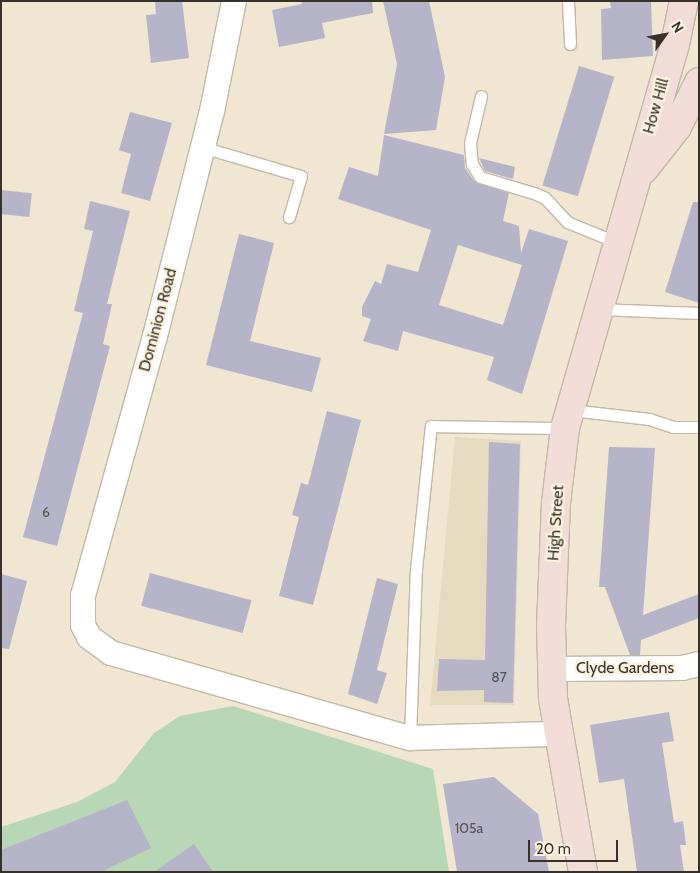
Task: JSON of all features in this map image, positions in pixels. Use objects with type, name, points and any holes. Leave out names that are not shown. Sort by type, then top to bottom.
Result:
[{"type":"street","name":"Dominion Road","points":[[234,1],[202,147],[84,595],[82,618],[89,637],[110,653],[410,738]]},
{"type":"street","name":"How Hill","points":[[634,181],[675,44],[684,1]]},
{"type":"street","points":[[634,181],[677,127],[699,82]]},
{"type":"street","name":"High Street","points":[[583,872],[558,734],[552,669],[556,503],[568,419],[634,181]]},
{"type":"street","name":"Clyde Gardens","points":[[552,669],[682,668],[699,664]]},
{"type":"street","points":[[410,738],[558,734]]},
{"type":"lane","points":[[568,1],[570,44]]},
{"type":"lane","points":[[481,96],[470,143],[472,164],[480,177],[534,192],[546,198],[567,222],[616,242]]},
{"type":"lane","points":[[202,147],[301,176],[290,217]]},
{"type":"lane","points":[[598,310],[699,313]]},
{"type":"lane","points":[[410,738],[416,570],[431,426],[568,419],[649,419],[673,427],[699,427]]},
{"type":"shaded area","points":[[455,437],[521,441],[514,705],[430,705]]},
{"type":"green space","points":[[233,706],[433,769],[449,872],[1,872],[1,827],[77,802],[115,782],[154,733],[180,716]]},
{"type":"building","points":[[155,1],[182,1],[189,58],[151,63],[146,15],[156,14]]},
{"type":"building","points":[[301,1],[372,1],[373,13],[322,23],[325,38],[279,47],[272,10],[302,4]]},
{"type":"building","points":[[383,1],[429,1],[445,77],[436,130],[384,134],[397,64]]},
{"type":"building","points":[[610,1],[651,1],[653,56],[602,60],[601,9],[611,8]]},
{"type":"building","points":[[579,66],[614,77],[578,196],[542,186]]},
{"type":"building","points":[[130,112],[172,123],[150,201],[121,193],[131,154],[119,150]]},
{"type":"building","points":[[384,135],[464,155],[465,168],[474,181],[509,193],[503,221],[519,226],[521,253],[529,229],[568,241],[522,394],[487,380],[494,357],[403,331],[398,351],[363,341],[371,319],[362,316],[362,307],[375,281],[381,284],[387,264],[418,272],[431,230],[338,199],[349,167],[378,176]],"holes":[[[458,245],[522,265],[503,325],[439,305]]]},
{"type":"building","points":[[479,158],[515,167],[513,179],[485,171]]},
{"type":"building","points":[[1,190],[32,193],[29,217],[1,214]]},
{"type":"building","points":[[90,201],[130,211],[107,304],[112,304],[103,344],[110,346],[57,546],[23,537],[83,313],[74,311],[93,231],[84,229]]},
{"type":"building","points":[[693,202],[699,202],[699,303],[665,292]]},
{"type":"building","points":[[239,234],[274,243],[250,341],[321,358],[312,392],[206,365]]},
{"type":"building","points":[[327,411],[361,420],[313,605],[279,596],[299,517],[292,515],[301,483],[308,485]]},
{"type":"building","points":[[489,442],[520,444],[513,703],[484,702],[484,690],[437,691],[439,659],[485,660]]},
{"type":"building","points":[[609,447],[655,448],[643,615],[699,594],[699,618],[641,640],[640,655],[630,655],[605,587],[599,587]]},
{"type":"building","points":[[150,573],[251,600],[243,633],[141,606]]},
{"type":"building","points":[[1,574],[27,581],[9,649],[1,648]]},
{"type":"building","points":[[377,578],[398,584],[377,670],[387,673],[377,704],[348,694]]},
{"type":"building","points":[[669,712],[674,741],[662,743],[674,823],[683,821],[686,845],[680,845],[684,872],[637,872],[624,779],[599,783],[590,725]]},
{"type":"building","points":[[494,777],[538,814],[549,872],[457,872],[443,784]]},
{"type":"building","points":[[127,800],[151,848],[101,872],[1,872],[1,850]]},
{"type":"building","points":[[194,844],[213,872],[154,872]]}]
